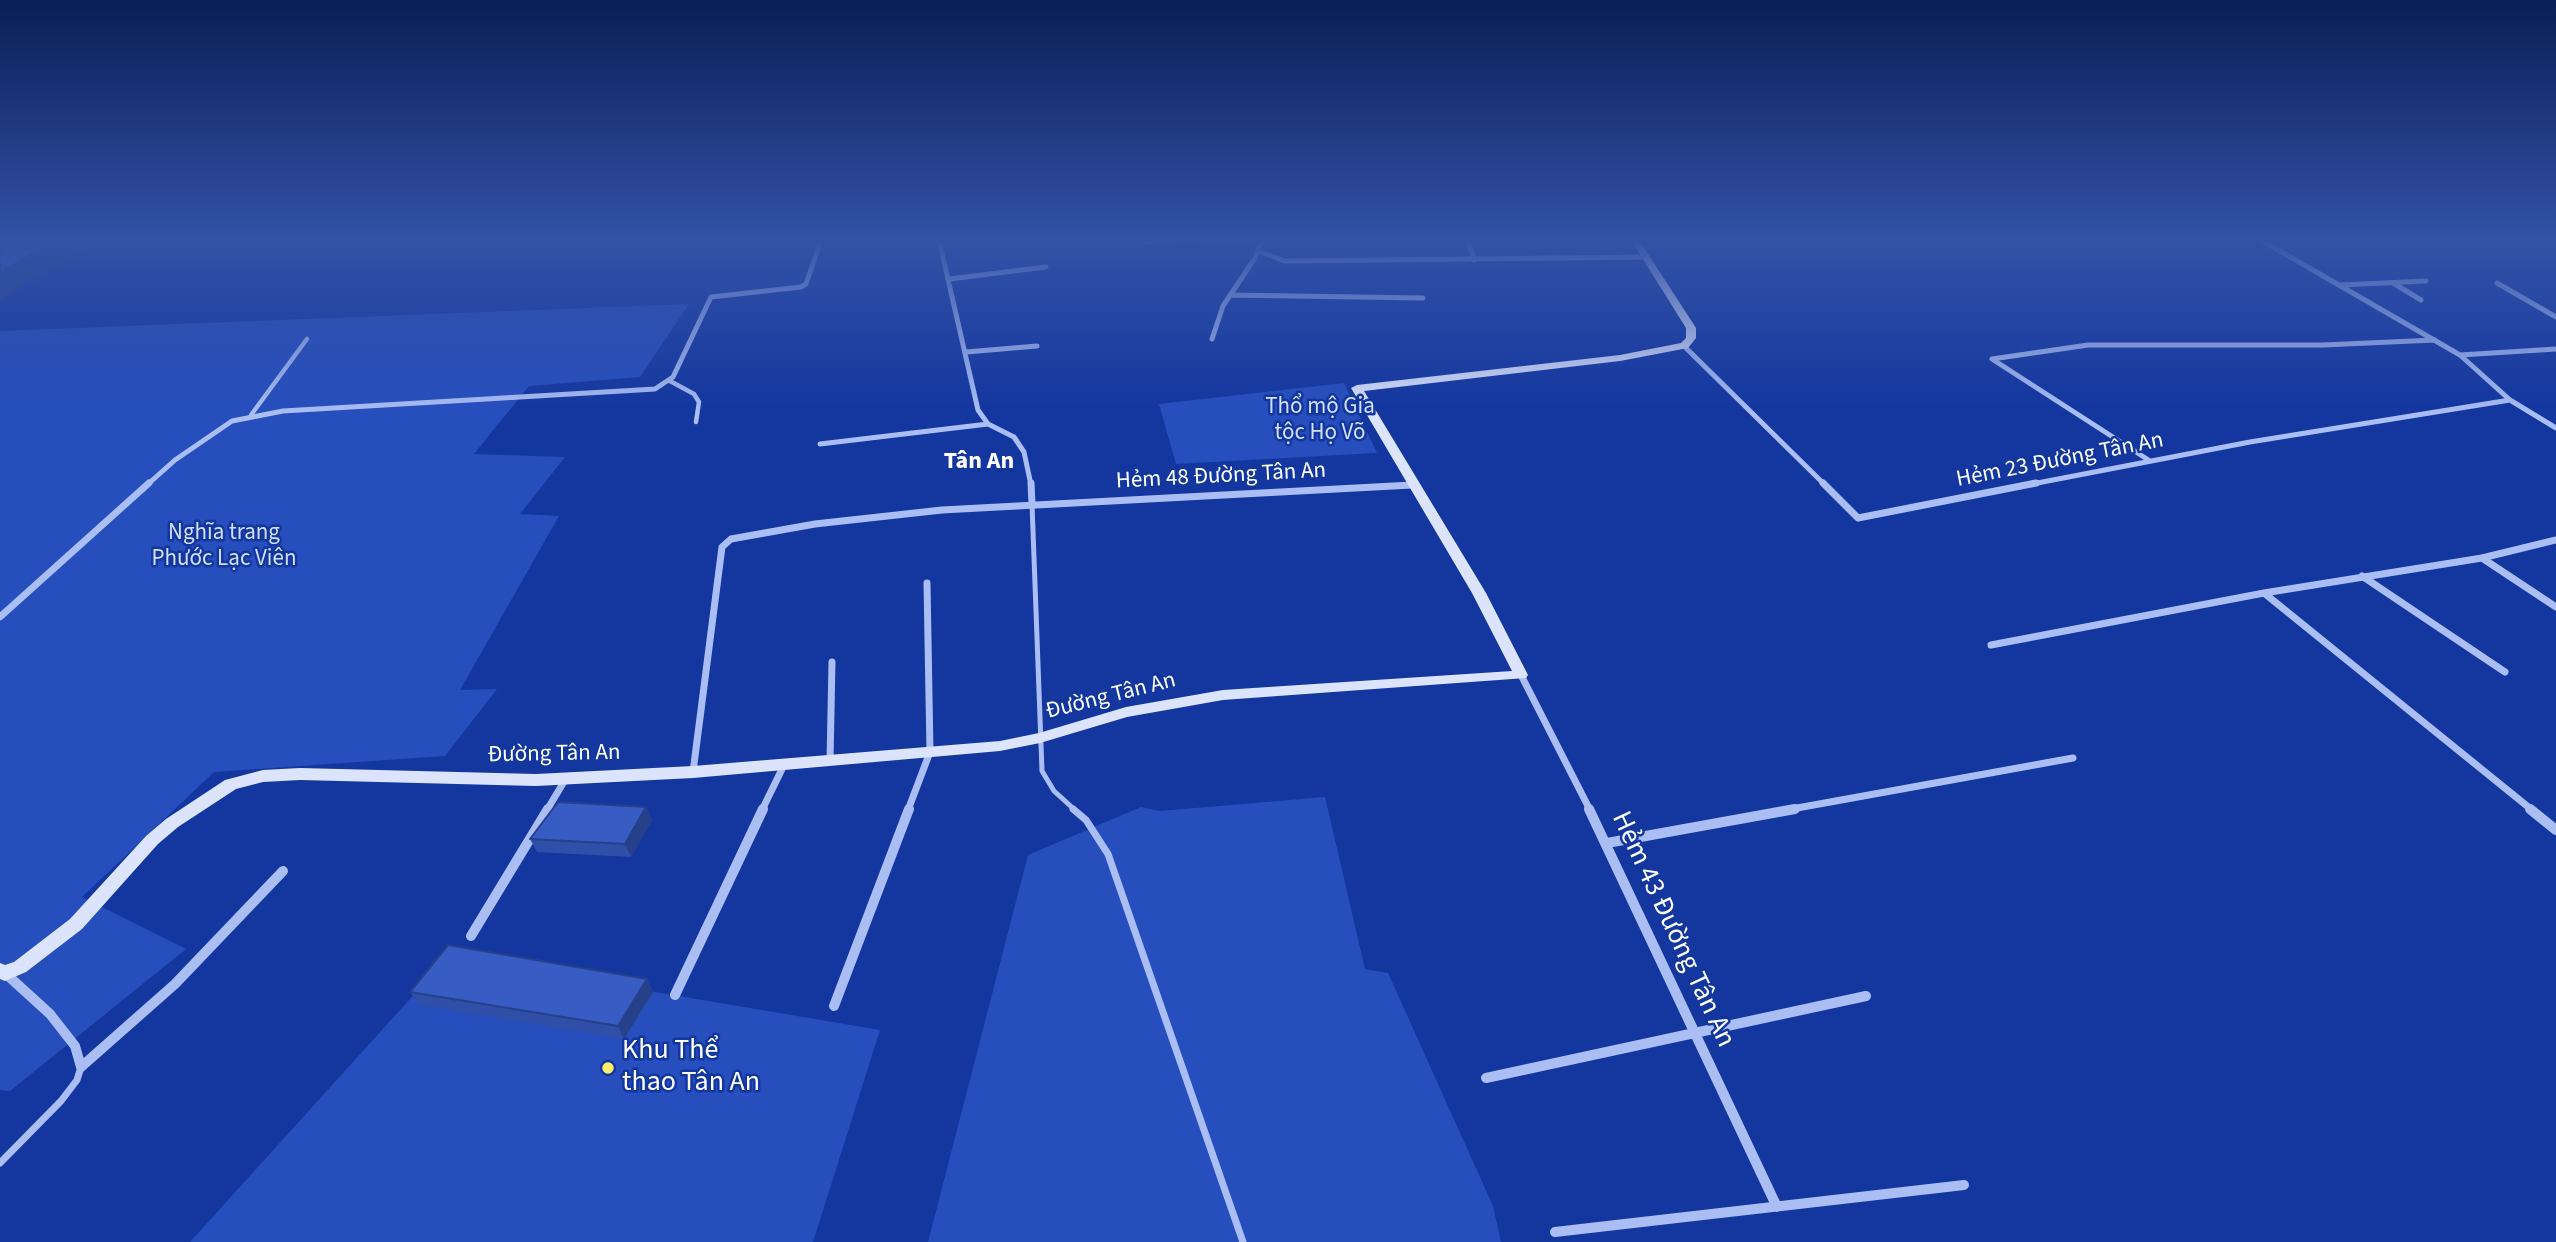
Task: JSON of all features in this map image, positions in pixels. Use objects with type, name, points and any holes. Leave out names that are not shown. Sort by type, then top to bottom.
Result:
[{"type":"street","points":[[0,617],[175,460],[217,429],[251,415],[640,392],[670,381],[711,298]]},
{"type":"street","points":[[954,298],[978,410],[988,424],[1013,437],[1024,452],[1031,479],[1032,504]]},
{"type":"street","points":[[1212,339],[1229,298]]},
{"type":"street","points":[[1521,675],[1479,593],[1412,485],[1357,388],[1595,361],[1684,346],[1691,338],[1691,328],[1672,298]]},
{"type":"street","points":[[2362,298],[2460,355],[2510,400],[2556,428]]},
{"type":"street","points":[[2522,298],[2556,317]]},
{"type":"street","points":[[2150,461],[1992,359],[2088,345],[2336,345],[2435,340]]},
{"type":"street","points":[[966,352],[1037,346]]},
{"type":"street","name":"Hẻm 23 Đường Tân An","points":[[1684,346],[1858,518],[2150,461],[2510,400]]},
{"type":"street","points":[[2460,355],[2556,349]]},
{"type":"street","points":[[820,444],[988,424]]},
{"type":"street","name":"Hẻm 48 Đường Tân An","points":[[693,772],[724,542],[783,529],[871,516],[1032,504],[1412,485]]},
{"type":"street","points":[[1991,645],[2264,593],[2482,558],[2556,540]]},
{"type":"street","points":[[2482,558],[2556,607]]},
{"type":"street","points":[[2361,576],[2505,672]]},
{"type":"street","points":[[834,1006],[930,752],[927,583]]},
{"type":"street","points":[[2264,593],[2556,830]]},
{"type":"street","points":[[830,761],[832,662]]},
{"type":"street","name":"Đường Tân An","points":[[3,972],[20,967],[76,923],[152,840],[172,823],[231,784],[283,774],[565,780],[784,765],[1000,746],[1040,738],[1126,712],[1223,695],[1521,675]]},
{"type":"street","name":"Hẻm 43 Đường Tân An","points":[[1521,675],[1607,843],[1777,1207]]},
{"type":"street","points":[[1607,843],[2073,758]]},
{"type":"street","points":[[675,995],[784,765]]},
{"type":"street","points":[[471,936],[565,780]]},
{"type":"street","points":[[3,972],[50,1014],[75,1046],[81,1067],[208,952],[283,871]]},
{"type":"street","points":[[1486,1078],[1866,996]]},
{"type":"street","points":[[1555,1232],[1964,1185]]},
{"type":"lane","points":[[251,415],[307,339]]},
{"type":"lane","points":[[670,381],[694,394],[699,402],[696,422]]},
{"type":"lane","points":[[1032,504],[1040,761],[1047,782],[1086,820],[1108,854],[1243,1242]]},
{"type":"lane","points":[[0,1163],[61,1101],[77,1080],[81,1067]]},
{"type":"green space","name":"Nghĩa trang Phước Lạc Viên","points":[[689,304],[640,377],[529,386],[474,454],[565,457],[520,514],[559,516],[460,690],[497,689],[445,756],[214,772],[82,897],[186,949],[10,1091],[0,1090],[0,331]]},
{"type":"green space","name":"Thổ mộ Gia tộc Họ Võ","points":[[1344,383],[1377,453],[1176,464],[1159,404]]},
{"type":"green space","points":[[1325,797],[1365,969],[1388,973],[1493,1206],[1501,1242],[928,1242],[1028,855],[1141,807],[1160,811]]},
{"type":"green space","name":"Khu Thể thao Tân An","points":[[448,957],[880,1030],[813,1242],[190,1242]]},
{"type":"building","points":[[558,802],[646,807],[625,844],[530,839]]},
{"type":"building","points":[[448,945],[647,979],[618,1026],[410,992]]},
{"type":"place","name":"Khu Thể thao Tân An","points":[[608,1068]]},
{"type":"district","name":"Tân An","points":[[979,463]]}]
